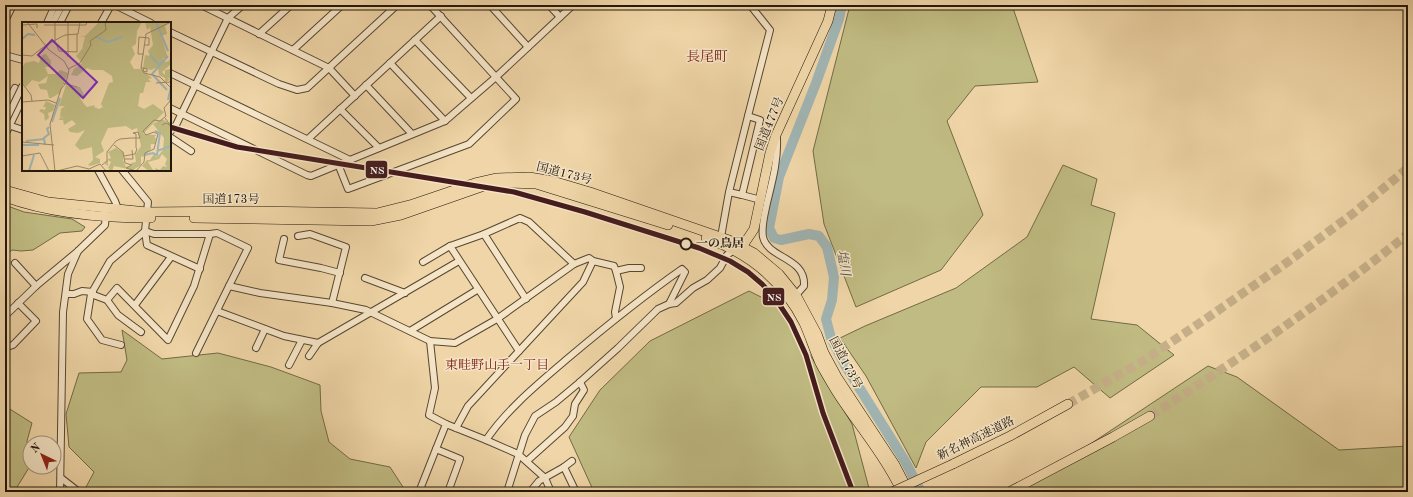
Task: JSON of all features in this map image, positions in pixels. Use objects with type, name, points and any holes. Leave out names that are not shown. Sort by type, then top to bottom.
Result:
[{"type":"highway","name":"国道477号","points":[[738,249],[754,229],[770,153],[776,136],[828,21],[832,5]]},
{"type":"highway","name":"国道173号","points":[[5,190],[48,202],[106,212],[118,209],[146,215],[251,211],[377,213],[413,204],[475,182],[497,178],[529,177],[553,181],[590,192],[721,237],[738,249],[746,258],[775,280],[792,301],[805,324],[820,362],[838,394],[879,452],[902,492]]},
{"type":"highway","name":"国道173号","points":[[5,198],[25,204],[66,212],[371,221],[401,215],[484,186],[509,183],[536,184],[579,196],[694,233],[738,249],[754,253],[779,274],[796,295],[817,334],[824,353],[837,377],[895,466],[909,492]]},
{"type":"highway","name":"新名神高速道路","points":[[892,492],[1010,436],[1068,404]]},
{"type":"highway","points":[[1009,492],[1150,416]]},
{"type":"street","points":[[5,20],[13,5]]},
{"type":"street","points":[[46,22],[55,5]]},
{"type":"street","points":[[56,22],[62,5]]},
{"type":"street","points":[[56,22],[69,5]]},
{"type":"street","points":[[102,22],[111,5]]},
{"type":"street","points":[[115,5],[149,22]]},
{"type":"street","points":[[201,5],[329,68],[355,96]]},
{"type":"street","points":[[171,131],[176,125],[228,18],[243,5]]},
{"type":"street","points":[[259,34],[291,5]]},
{"type":"street","points":[[293,50],[342,5]]},
{"type":"street","points":[[171,32],[279,84],[297,90],[307,88],[397,5]]},
{"type":"street","points":[[338,164],[348,189],[469,144],[516,99],[430,5]]},
{"type":"street","points":[[490,5],[528,47]]},
{"type":"street","points":[[549,5],[560,17]]},
{"type":"street","points":[[171,109],[311,176],[445,121],[573,5]]},
{"type":"street","points":[[721,237],[729,192],[770,30],[750,5]]},
{"type":"street","points":[[308,139],[441,16]]},
{"type":"street","points":[[415,40],[471,98]]},
{"type":"street","points":[[5,55],[22,60]]},
{"type":"street","points":[[390,63],[445,121]]},
{"type":"street","points":[[171,73],[350,160]]},
{"type":"street","points":[[366,85],[412,134]]},
{"type":"street","points":[[5,135],[7,124],[22,87]]},
{"type":"street","points":[[5,107],[15,88],[22,93]]},
{"type":"street","points":[[7,124],[22,100]]},
{"type":"street","points":[[340,109],[379,148]]},
{"type":"street","points":[[742,195],[760,120],[748,116]]},
{"type":"street","points":[[7,124],[22,130]]},
{"type":"street","points":[[776,136],[777,147],[774,173],[765,212],[763,238],[767,245],[796,266],[802,274],[804,286],[796,295]]},
{"type":"street","points":[[171,138],[191,151]]},
{"type":"street","points":[[99,171],[118,209]]},
{"type":"street","points":[[123,171],[148,202],[145,231],[147,245],[200,269]]},
{"type":"street","points":[[729,192],[761,200]]},
{"type":"street","points":[[5,316],[36,286],[78,251],[105,225],[106,212]]},
{"type":"street","points":[[423,262],[450,246],[484,234],[520,218],[529,222],[574,264]]},
{"type":"street","points":[[145,231],[154,234],[217,233],[248,248],[196,353]]},
{"type":"street","points":[[120,345],[102,340],[87,320],[92,293],[110,261],[145,231]]},
{"type":"street","points":[[107,300],[117,288],[168,340],[194,286],[210,234]]},
{"type":"street","points":[[298,236],[310,234],[346,247],[332,303]]},
{"type":"street","points":[[484,234],[526,299]]},
{"type":"street","points":[[284,239],[279,260],[340,273]]},
{"type":"street","points":[[450,246],[477,290],[519,351]]},
{"type":"street","points":[[507,492],[525,435],[535,416],[556,402],[580,382],[658,309],[669,304],[676,303],[693,288],[707,280],[720,268],[727,255],[738,249]]},
{"type":"street","points":[[60,492],[63,312],[68,274],[78,251]]},
{"type":"street","points":[[135,305],[172,257]]},
{"type":"street","points":[[229,286],[260,293],[332,303],[366,310],[430,342],[454,344],[497,319],[574,264],[589,258],[593,261],[614,266],[620,287],[615,312],[616,318]]},
{"type":"street","points":[[309,356],[318,343],[372,313],[459,261]]},
{"type":"street","points":[[456,428],[468,406],[583,282],[593,261]]},
{"type":"street","points":[[15,263],[36,286]]},
{"type":"street","points":[[616,271],[629,268],[641,268]]},
{"type":"street","points":[[486,440],[497,424],[512,407],[616,318],[682,269],[685,272],[669,304]]},
{"type":"street","points":[[365,278],[406,293]]},
{"type":"street","points":[[410,331],[477,290]]},
{"type":"street","points":[[66,294],[74,294],[82,291],[92,293],[107,300],[118,315],[141,332]]},
{"type":"street","points":[[5,346],[7,347],[13,345],[36,321],[18,303]]},
{"type":"street","points":[[217,311],[284,336],[318,343]]},
{"type":"street","points":[[256,348],[265,329]]},
{"type":"street","points":[[289,365],[302,340]]},
{"type":"street","points":[[430,342],[435,388],[429,415],[446,424],[518,454],[545,478],[551,492]]},
{"type":"street","points":[[527,461],[566,428],[573,416],[575,404],[584,390],[580,382]]},
{"type":"street","points":[[419,492],[446,424]]},
{"type":"street","points":[[436,449],[460,459],[448,492]]},
{"type":"street","points":[[530,492],[539,482],[572,461]]},
{"type":"street","points":[[564,467],[576,492]]},
{"type":"street","points":[[61,478],[79,492]]},
{"type":"shaded area","points":[[850,5],[1012,5],[1038,82],[975,86],[947,121],[983,215],[941,270],[856,307],[824,224],[813,151]]},
{"type":"shaded area","points":[[1063,165],[1097,179],[1091,205],[1115,213],[1091,319],[1137,325],[1174,355],[1110,398],[1074,367],[1037,387],[981,387],[926,442],[916,468],[866,376],[840,338],[956,288],[1027,237]]},
{"type":"shaded area","points":[[5,205],[24,212],[72,219],[85,227],[82,231],[60,233],[33,250],[12,250],[5,256]]},
{"type":"shaded area","points":[[749,291],[781,307],[852,424],[870,492],[594,492],[569,437],[600,390],[650,341]]},
{"type":"shaded area","points":[[122,330],[162,359],[218,353],[271,367],[320,385],[321,411],[329,442],[350,459],[390,467],[403,487],[400,492],[91,492],[86,487],[94,472],[69,447],[66,414],[79,373],[121,372],[127,360]]},
{"type":"shaded area","points":[[1208,366],[1237,377],[1339,450],[1408,446],[1408,492],[1018,492]]},
{"type":"shaded area","points":[[5,406],[32,423],[29,435],[22,435],[22,475],[24,475],[14,492],[5,492]]},
{"type":"waterway","name":"塩川","points":[[842,5],[839,19],[816,83],[779,177],[769,228],[774,238],[781,240],[809,234],[819,236],[827,247],[834,277],[832,300],[826,319],[831,338],[845,365],[905,461],[921,492]]},
{"type":"tunnel","points":[[1068,404],[1143,361],[1210,316],[1289,261],[1355,212],[1408,168]]},
{"type":"tunnel","points":[[1150,416],[1314,306],[1408,234]]},
{"type":"transit line","name":"NS","points":[[171,127],[237,147],[514,192],[585,212],[699,248],[730,261],[748,272],[762,284],[775,298],[791,322],[806,355],[823,413],[853,492]]},
{"type":"place","name":"一の鳥居","points":[[686,244]]},
{"type":"district","name":"長尾町","points":[[707,57]]},
{"type":"district","name":"東畦野山手一丁目","points":[[497,365]]}]
